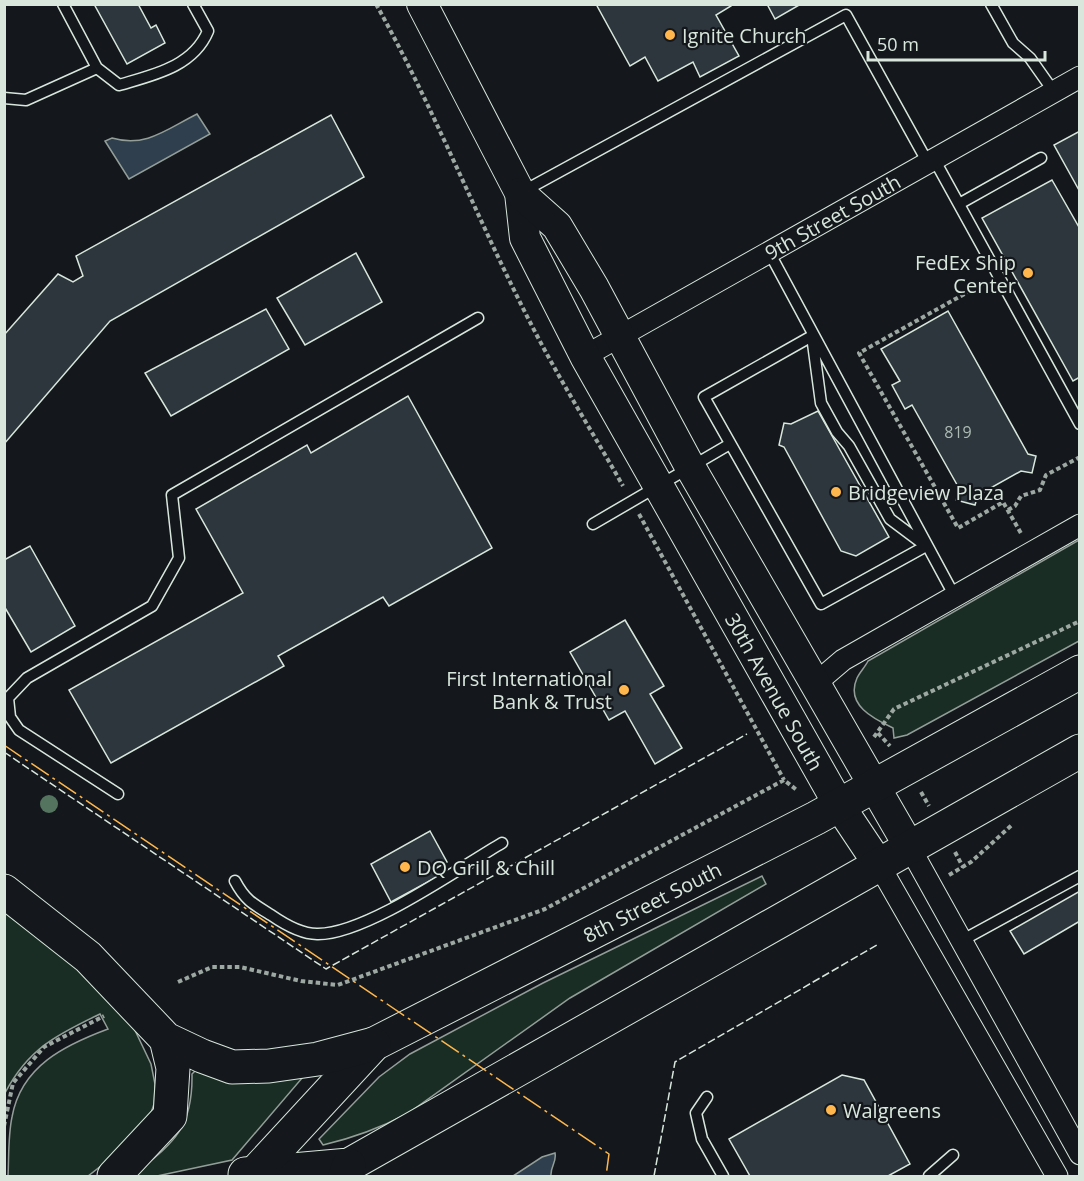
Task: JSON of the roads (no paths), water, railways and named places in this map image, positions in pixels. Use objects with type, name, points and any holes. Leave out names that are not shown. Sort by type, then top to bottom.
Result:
[{"type":"main road","name":"8th Street South","points":[[247,1175],[374,1044],[839,805],[1080,672]]},
{"type":"main road","name":"8th Street South","points":[[247,1175],[347,1171],[1080,751]]},
{"type":"main road","points":[[4,891],[88,957],[166,1039],[232,1067],[269,1066],[308,1060],[374,1044]]},
{"type":"main road","points":[[114,1176],[170,1116],[173,1068],[166,1039]]},
{"type":"street","name":"30th Avenue South","points":[[422,4],[520,193],[557,226],[689,465],[875,785],[1080,1154]]},
{"type":"street","name":"9th Street South","points":[[585,356],[1080,77]]},
{"type":"street","name":"30th Avenue South","points":[[520,193],[525,238],[585,356],[839,805],[879,865],[1056,1176]]},
{"type":"street","points":[[816,683],[843,660],[1080,525]]},
{"type":"street","points":[[1022,1116],[1050,1100]]},
{"type":"lane","points":[[63,4],[97,68],[119,85],[163,71],[196,53],[208,31],[193,4]]},
{"type":"lane","points":[[991,4],[1013,43],[1030,58],[1054,92]]},
{"type":"lane","points":[[520,193],[846,15],[931,161],[959,204],[1080,424]]},
{"type":"lane","points":[[4,98],[26,100],[97,68]]},
{"type":"lane","points":[[959,204],[1041,158]]},
{"type":"lane","points":[[769,252],[812,336],[954,595]]},
{"type":"lane","points":[[118,794],[19,730],[10,717],[8,698],[27,678],[152,606],[179,558],[172,495],[478,318]]},
{"type":"lane","points":[[812,336],[704,397],[729,444],[821,604],[926,546]]},
{"type":"lane","points":[[812,336],[821,403],[826,413],[890,519],[926,546]]},
{"type":"lane","points":[[594,524],[689,465],[729,444]]},
{"type":"lane","points":[[235,881],[244,898],[286,925],[316,934],[341,931],[376,916],[502,843]]},
{"type":"lane","points":[[961,941],[1080,876]]},
{"type":"lane","points":[[707,1097],[696,1113],[702,1139],[723,1176]]},
{"type":"lane","points":[[928,1176],[954,1155]]},
{"type":"water","points":[[197,114],[210,134],[129,179],[105,141],[112,138],[135,141],[146,139]]},
{"type":"water","points":[[555,1153],[551,1176],[513,1176],[542,1157]]},
{"type":"place","name":"Ignite Church","points":[[670,35]]},
{"type":"place","name":"FedEx Ship Center","points":[[1028,273]]},
{"type":"place","name":"Bridgeview Plaza","points":[[836,492]]},
{"type":"place","name":"First International Bank & Trust","points":[[624,690]]},
{"type":"place","name":"DQ Grill & Chill","points":[[405,867]]},
{"type":"place","name":"Walgreens","points":[[831,1110]]}]
